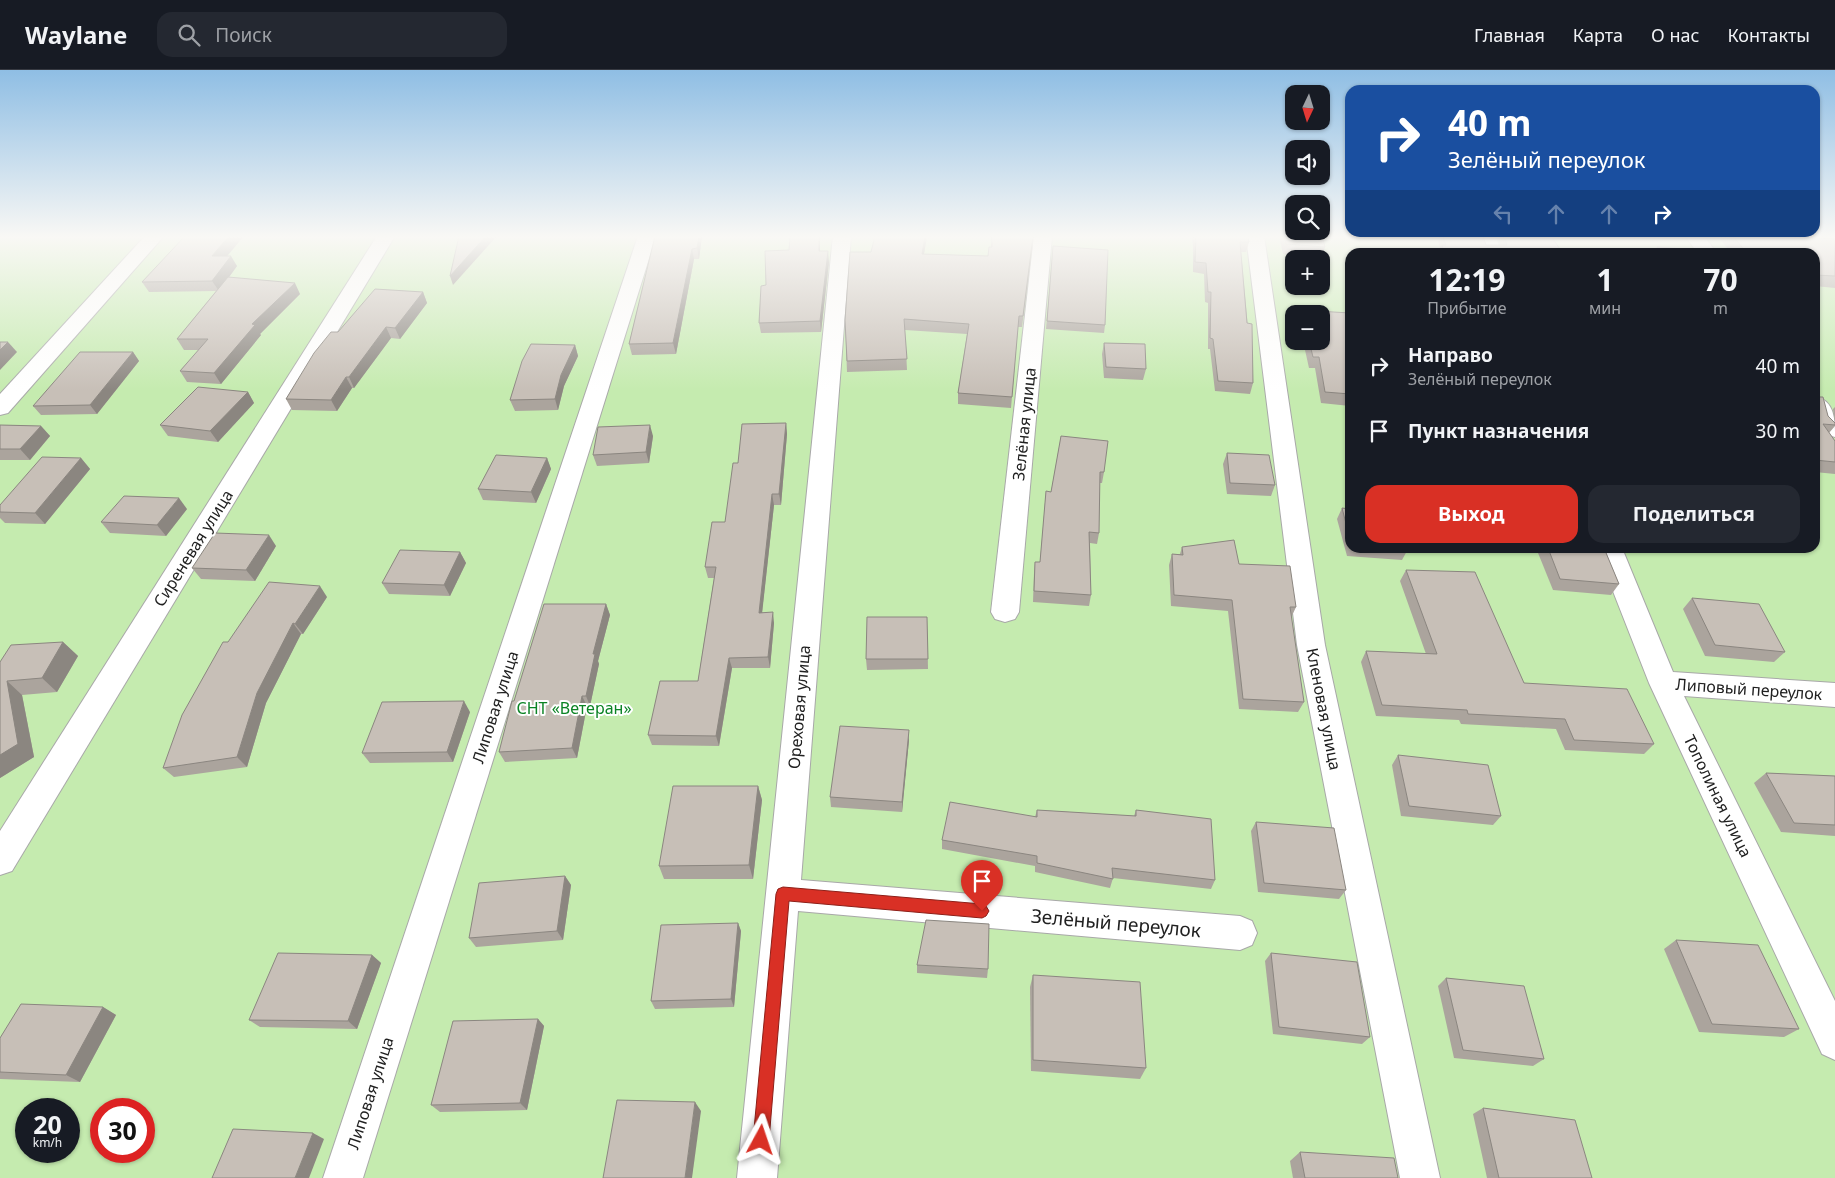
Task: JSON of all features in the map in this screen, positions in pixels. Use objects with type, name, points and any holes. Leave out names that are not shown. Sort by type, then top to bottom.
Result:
[{"type":"street","points":[[0,408],[108,288]]},
{"type":"street","name":"Сиреневая улица","points":[[0,860],[354,288]]},
{"type":"street","name":"Липовая улица","points":[[343,1178],[629,288]]},
{"type":"street","name":"Ореховая улица","points":[[757,1178],[837,288]]},
{"type":"street","name":"Зелёная улица","points":[[1005,612],[1037,288]]},
{"type":"street","name":"Кленовая улица","points":[[1262,288],[1311,645],[1420,1178]]},
{"type":"street","points":[[1820,410],[1835,430]]},
{"type":"street","name":"Тополиная улица","points":[[1611,553],[1663,683],[1835,1041]]},
{"type":"street","name":"Липовый переулок","points":[[1663,683],[1835,695]]},
{"type":"street","name":"Зелёный переулок","points":[[783,894],[1240,933]]},
{"type":"green space","name":"СНТ «Ветеран»","points":[[0,288],[1285,288],[1285,295],[1330,295],[1330,288],[1345,288],[1345,553],[1820,553],[1820,288],[1835,288],[1835,1178],[0,1178]]},
{"type":"building","points":[[219,288],[290,288],[252,324],[255,325],[214,373],[180,371],[208,339],[177,339]]},
{"type":"building","points":[[643,288],[684,288],[673,343],[629,344]]},
{"type":"building","points":[[761,288],[824,288],[820,321],[759,323]]},
{"type":"building","points":[[847,288],[1027,288],[1023,316],[1019,316],[1012,397],[958,393],[969,324],[904,319],[907,359],[847,361],[845,320]]},
{"type":"building","points":[[1050,288],[1106,288],[1105,325],[1047,321]]},
{"type":"building","points":[[1208,288],[1244,288],[1247,323],[1252,324],[1253,383],[1218,381],[1213,339],[1210,338],[1211,292],[1208,292]]},
{"type":"building","points":[[375,289],[423,292],[395,328],[386,327],[349,377],[346,377],[331,400],[286,399],[314,353],[331,332],[338,332]]},
{"type":"building","points":[[1330,312],[1345,313],[1345,394],[1325,392],[1319,357],[1313,357],[1311,350],[1330,350]]},
{"type":"building","points":[[0,342],[8,342],[0,350]]},
{"type":"building","points":[[1104,343],[1145,344],[1146,369],[1106,367]]},
{"type":"building","points":[[531,344],[575,345],[561,375],[555,399],[510,400],[522,361]]},
{"type":"building","points":[[80,352],[133,352],[90,405],[33,406]]},
{"type":"building","points":[[198,387],[248,392],[210,431],[160,425]]},
{"type":"building","points":[[1820,397],[1823,397],[1828,416],[1835,423],[1835,425],[1823,424],[1835,441],[1835,462],[1820,460]]},
{"type":"building","points":[[786,423],[779,494],[772,494],[759,613],[773,612],[768,657],[729,658],[716,736],[648,735],[660,681],[698,681],[716,567],[705,567],[712,522],[725,522],[733,463],[738,463],[742,424]]},
{"type":"building","points":[[0,425],[41,426],[20,449],[0,449]]},
{"type":"building","points":[[650,425],[646,452],[593,455],[598,427]]},
{"type":"building","points":[[1061,436],[1108,441],[1104,472],[1100,472],[1099,533],[1089,532],[1091,595],[1034,591],[1035,562],[1040,562],[1046,491],[1051,492]]},
{"type":"building","points":[[1227,453],[1269,455],[1275,485],[1230,483]]},
{"type":"building","points":[[496,455],[547,458],[531,492],[478,489]]},
{"type":"building","points":[[42,457],[81,458],[35,513],[0,512],[0,505]]},
{"type":"building","points":[[124,496],[179,498],[157,525],[101,522]]},
{"type":"building","points":[[1342,508],[1345,508],[1345,520]]},
{"type":"building","points":[[215,533],[269,535],[246,570],[192,568]]},
{"type":"building","points":[[1234,540],[1239,564],[1290,566],[1296,607],[1290,607],[1304,702],[1243,699],[1232,600],[1174,595],[1172,554],[1183,555],[1182,547]]},
{"type":"building","points":[[400,550],[460,552],[444,585],[382,583]]},
{"type":"building","points":[[1550,553],[1606,553],[1619,584],[1560,579]]},
{"type":"building","points":[[1406,570],[1475,572],[1524,683],[1627,689],[1654,744],[1574,740],[1565,719],[1468,714],[1467,710],[1382,705],[1366,651],[1437,654]]},
{"type":"building","points":[[269,582],[320,586],[295,624],[293,623],[257,693],[237,757],[163,768],[182,715],[223,642],[228,642]]},
{"type":"building","points":[[1692,598],[1759,604],[1785,652],[1715,645]]},
{"type":"building","points":[[544,604],[606,604],[593,654],[595,654],[586,696],[582,696],[572,748],[499,752],[512,701],[514,701]]},
{"type":"building","points":[[867,617],[927,617],[928,659],[866,659]]},
{"type":"building","points":[[63,642],[42,678],[7,681],[18,744],[0,755],[0,662],[11,645]]},
{"type":"building","points":[[464,701],[447,752],[362,753],[382,702]]},
{"type":"building","points":[[840,726],[909,730],[902,802],[830,797]]},
{"type":"building","points":[[1398,755],[1488,765],[1501,816],[1409,806]]},
{"type":"building","points":[[1766,773],[1835,776],[1835,825],[1794,823]]},
{"type":"building","points":[[673,786],[758,786],[749,865],[659,866]]},
{"type":"building","points":[[950,802],[1037,817],[1037,810],[1136,816],[1136,810],[1211,819],[1215,880],[1112,868],[1113,879],[1037,863],[1037,856],[942,840]]},
{"type":"building","points":[[1256,822],[1334,828],[1346,890],[1264,883]]},
{"type":"building","points":[[565,876],[557,931],[469,938],[479,883]]},
{"type":"building","points":[[926,920],[989,924],[988,969],[917,965]]},
{"type":"building","points":[[738,923],[731,999],[651,1001],[661,925]]},
{"type":"building","points":[[1676,940],[1758,945],[1799,1029],[1712,1024]]},
{"type":"building","points":[[278,953],[372,955],[348,1021],[249,1020]]},
{"type":"building","points":[[1271,953],[1357,962],[1370,1037],[1279,1027]]},
{"type":"building","points":[[1033,975],[1140,982],[1146,1068],[1033,1060]]},
{"type":"building","points":[[1446,978],[1524,986],[1544,1059],[1463,1050]]},
{"type":"building","points":[[21,1004],[103,1007],[66,1075],[0,1072],[0,1038]]},
{"type":"building","points":[[538,1019],[520,1103],[431,1105],[453,1021]]},
{"type":"building","points":[[617,1100],[695,1102],[685,1178],[603,1178]]},
{"type":"building","points":[[1483,1108],[1575,1120],[1592,1178],[1499,1178]]},
{"type":"building","points":[[233,1129],[313,1133],[295,1178],[212,1178]]},
{"type":"building","points":[[1300,1152],[1394,1158],[1398,1178],[1305,1178]]},
{"type":"route","points":[[761,1140],[783,894],[982,911]]}]
